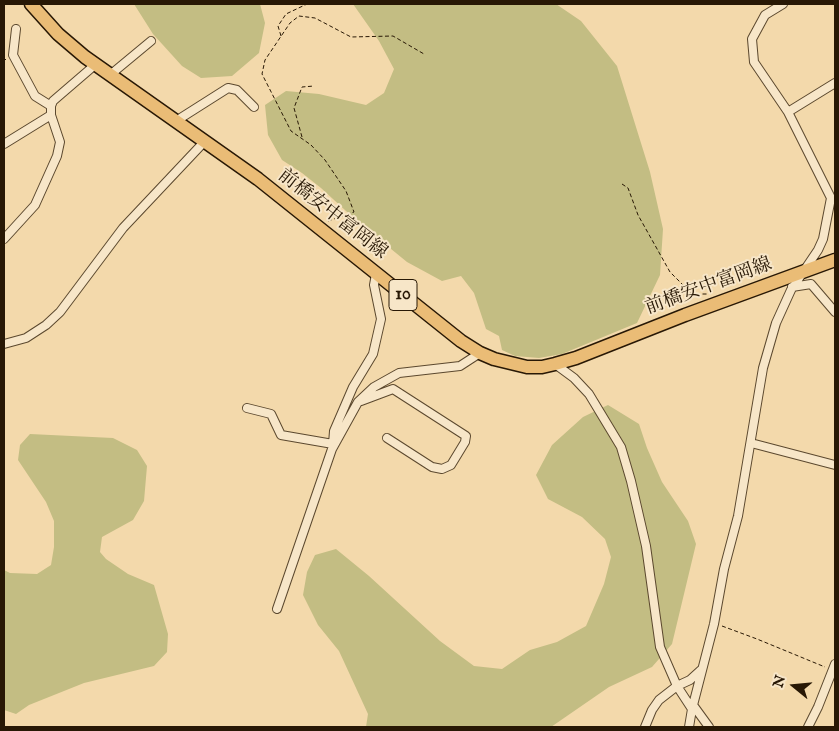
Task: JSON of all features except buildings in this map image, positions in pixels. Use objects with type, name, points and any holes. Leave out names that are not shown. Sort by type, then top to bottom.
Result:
[{"type":"main road","name":"前橋安中富岡線","points":[[31,4],[58,34],[96,64],[258,179],[461,341],[480,353],[502,361],[527,367],[555,364],[576,358],[835,260]]},
{"type":"street","points":[[689,727],[692,707],[714,624],[724,569],[738,516],[763,368],[776,323],[792,287],[818,250],[823,239],[833,198],[788,112],[754,62],[752,38],[765,15],[783,4]]},
{"type":"street","points":[[16,29],[13,55],[35,96],[51,106]]},
{"type":"street","points":[[110,74],[150,42]]},
{"type":"street","points":[[4,240],[35,205],[57,156],[60,142],[51,115],[53,101],[96,64]]},
{"type":"street","points":[[788,112],[835,83]]},
{"type":"street","points":[[176,121],[228,88],[237,90],[254,107]]},
{"type":"street","points":[[4,144],[51,115]]},
{"type":"street","points":[[5,342],[26,338],[60,312],[123,228],[205,141]]},
{"type":"street","points":[[277,609],[332,446],[334,431],[353,387],[372,354],[382,319],[374,285],[376,274]]},
{"type":"street","points":[[792,287],[811,284],[835,312]]},
{"type":"street","points":[[332,446],[358,402],[374,387],[399,373],[460,366],[480,353]]},
{"type":"street","points":[[555,364],[574,378],[589,394],[621,447],[632,481],[646,546],[660,647],[677,686],[709,727]]},
{"type":"street","points":[[358,402],[393,389],[466,436],[465,442],[450,465],[442,470],[432,467],[386,438]]},
{"type":"street","points":[[247,408],[271,414],[281,435],[332,446]]},
{"type":"street","points":[[751,443],[835,465]]},
{"type":"street","points":[[808,727],[834,667]]},
{"type":"street","points":[[645,727],[652,710],[659,700],[702,670]]},
{"type":"path","points":[[281,36],[278,26],[286,14],[307,4]]},
{"type":"path","points":[[316,226],[354,212],[346,191],[325,160],[311,145],[291,131],[262,74],[266,60],[281,36],[290,23],[299,16],[315,18],[351,36],[393,36],[424,54]]},
{"type":"path","points":[[302,139],[294,108],[302,87],[314,86]]},
{"type":"path","points":[[622,184],[628,188],[638,215],[670,272],[692,294],[710,294]]},
{"type":"path","points":[[714,624],[834,667]]},
{"type":"shaded area","points":[[134,4],[260,4],[265,23],[259,53],[232,76],[201,78],[182,66],[153,34]]},
{"type":"shaded area","points":[[353,4],[556,4],[581,21],[617,66],[650,172],[663,229],[660,275],[637,323],[562,354],[539,358],[515,356],[502,350],[499,336],[486,329],[474,293],[461,276],[442,281],[407,262],[358,222],[321,188],[282,160],[268,135],[265,105],[286,91],[319,94],[366,105],[384,93],[394,69],[379,41]]},
{"type":"shaded area","points":[[608,405],[639,424],[662,482],[688,521],[696,544],[672,644],[652,667],[609,687],[551,727],[366,727],[368,714],[339,651],[318,625],[303,595],[307,572],[315,555],[336,549],[369,576],[440,641],[474,666],[502,669],[530,650],[557,642],[586,626],[604,584],[611,557],[605,539],[582,517],[548,499],[536,475],[552,445],[583,417]]},
{"type":"shaded area","points":[[30,434],[113,438],[137,450],[147,466],[144,501],[133,520],[102,537],[100,552],[106,559],[128,574],[154,585],[168,634],[167,652],[154,666],[84,683],[29,705],[16,714],[4,710],[4,570],[10,573],[37,574],[51,565],[54,547],[54,521],[46,502],[18,460],[20,445]]}]
